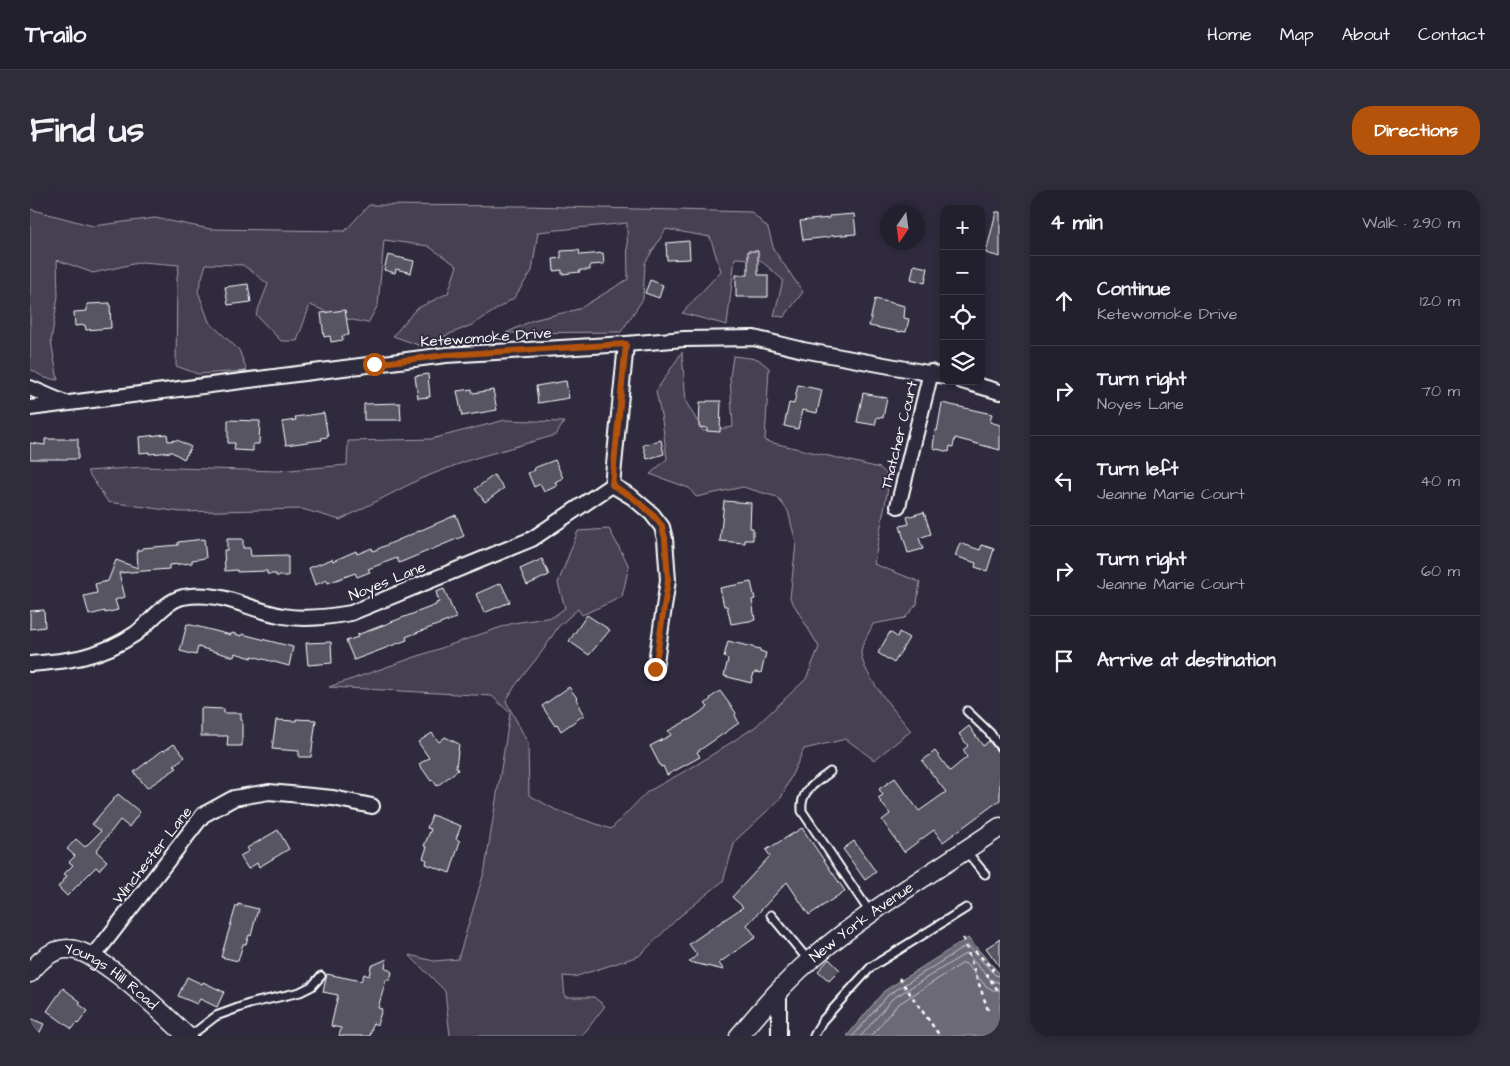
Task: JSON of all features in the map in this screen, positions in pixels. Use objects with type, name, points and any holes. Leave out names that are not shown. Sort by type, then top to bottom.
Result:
[{"type":"street","name":"Ketewomoke Drive","points":[[30,408],[446,355],[684,339],[754,338],[803,350],[937,374]]},
{"type":"street","points":[[626,344],[612,485],[632,497],[652,514],[662,526],[665,538],[668,580],[655,669]]},
{"type":"street","name":"Thatcher Court","points":[[898,506],[937,374]]},
{"type":"street","points":[[976,385],[1000,392]]},
{"type":"street","points":[[30,388],[65,403]]},
{"type":"street","name":"Noyes Lane","points":[[30,664],[67,661],[100,652],[135,634],[157,613],[180,598],[208,595],[236,601],[283,616],[320,618],[351,613],[532,539],[612,485]]},
{"type":"street","name":"Winchester Lane","points":[[93,957],[203,815],[234,798],[269,792],[333,798],[372,806]]},
{"type":"street","name":"New York Avenue","points":[[739,1036],[779,990],[809,961],[871,914],[1000,828]]},
{"type":"street","name":"Youngs Hill Road","points":[[30,973],[48,955],[60,950],[74,950],[93,957],[114,972],[188,1036]]},
{"type":"street","points":[[779,990],[779,1036]]},
{"type":"lane","points":[[967,711],[990,733],[1000,746]]},
{"type":"lane","points":[[830,772],[805,792],[801,800],[802,811],[871,914]]},
{"type":"lane","points":[[966,850],[985,874]]},
{"type":"lane","points":[[814,1036],[822,1021],[871,967],[966,908]]},
{"type":"lane","points":[[772,915],[809,961]]},
{"type":"lane","points":[[188,1036],[216,1016],[249,1004],[300,992],[312,986],[321,976]]},
{"type":"path","points":[[963,938],[988,1010]]},
{"type":"path","points":[[976,951],[993,969],[987,975],[1000,993]]},
{"type":"path","points":[[899,978],[940,1036]]},
{"type":"shaded area","points":[[369,205],[526,206],[751,212],[768,228],[774,250],[803,292],[784,317],[774,316],[783,280],[759,259],[735,258],[727,325],[682,313],[721,271],[710,237],[666,229],[645,263],[643,299],[621,332],[506,333],[533,320],[579,309],[628,279],[627,223],[538,232],[532,271],[514,298],[474,324],[421,346],[393,336],[416,309],[448,293],[457,266],[428,246],[384,240],[378,305],[368,323],[342,318],[310,305],[297,341],[281,341],[256,315],[268,284],[243,265],[206,264],[198,291],[209,322],[239,350],[247,371],[198,374],[176,366],[177,277],[179,265],[142,262],[93,273],[57,260],[58,296],[51,341],[58,380],[45,378],[30,369],[30,209],[93,226],[155,218],[210,229],[345,231]]},
{"type":"shaded area","points":[[682,352],[686,402],[703,431],[733,427],[730,377],[733,356],[758,359],[769,368],[765,441],[880,468],[890,477],[874,564],[920,582],[917,604],[905,618],[873,624],[861,649],[861,653],[863,662],[874,683],[911,731],[874,760],[846,739],[804,749],[781,798],[735,841],[723,881],[679,917],[639,956],[574,977],[563,976],[565,997],[594,997],[605,1006],[582,1036],[450,1036],[445,991],[409,955],[434,961],[458,959],[485,869],[510,713],[492,696],[329,687],[513,623],[553,617],[565,608],[558,583],[578,531],[609,529],[629,566],[622,597],[582,615],[578,609],[558,627],[506,701],[528,743],[529,795],[556,810],[611,829],[647,792],[696,765],[755,727],[806,679],[819,647],[790,598],[796,543],[788,511],[777,497],[743,487],[696,497],[689,488],[650,474],[667,459],[656,391]]},
{"type":"shaded area","points":[[505,420],[564,422],[556,435],[472,459],[420,479],[340,520],[302,509],[181,512],[108,502],[87,471],[142,467],[278,471],[347,465],[348,441],[431,439]]},
{"type":"water","points":[[968,938],[1000,974],[1000,1036],[847,1036],[884,991]]},
{"type":"building","points":[[996,212],[1000,212],[1000,257],[986,253]]},
{"type":"building","points":[[854,214],[856,234],[803,240],[800,221]]},
{"type":"building","points":[[689,241],[690,259],[667,260],[666,243]]},
{"type":"building","points":[[579,250],[580,255],[603,253],[604,264],[590,265],[590,270],[580,270],[580,272],[562,274],[562,270],[554,271],[553,259],[561,258],[561,251]]},
{"type":"building","points":[[748,251],[758,251],[758,275],[768,275],[768,297],[736,297],[736,275],[748,275]]},
{"type":"building","points":[[388,255],[414,261],[411,273],[396,269],[395,273],[384,270]]},
{"type":"building","points":[[914,265],[928,268],[925,283],[911,279]]},
{"type":"building","points":[[650,280],[663,285],[659,298],[645,293]]},
{"type":"building","points":[[248,284],[251,302],[228,305],[225,287]]},
{"type":"building","points":[[875,299],[905,306],[904,318],[909,319],[906,332],[869,326]]},
{"type":"building","points":[[110,303],[111,328],[86,330],[85,325],[75,326],[74,312],[87,311],[87,304]]},
{"type":"building","points":[[345,310],[349,335],[342,336],[343,340],[331,342],[330,336],[324,337],[321,313]]},
{"type":"building","points":[[428,374],[430,397],[418,398],[415,376]]},
{"type":"building","points":[[566,381],[569,398],[538,403],[536,386]]},
{"type":"building","points":[[798,385],[822,390],[817,413],[802,410],[798,429],[784,426],[789,403],[794,404]]},
{"type":"building","points":[[472,389],[473,393],[493,390],[497,410],[462,416],[457,391]]},
{"type":"building","points":[[863,393],[887,398],[883,418],[877,417],[875,425],[857,422]]},
{"type":"building","points":[[721,401],[720,432],[707,431],[707,428],[699,427],[700,402]]},
{"type":"building","points":[[400,403],[401,420],[364,420],[364,404]]},
{"type":"building","points":[[942,403],[992,414],[990,422],[1000,425],[1000,450],[955,438],[953,447],[950,446],[949,452],[933,448],[935,430],[937,431]]},
{"type":"building","points":[[324,413],[328,437],[321,438],[322,440],[286,445],[282,422],[296,420],[295,417]]},
{"type":"building","points":[[228,420],[260,421],[259,444],[253,444],[253,451],[234,450],[235,443],[228,443]]},
{"type":"building","points":[[167,434],[168,441],[177,440],[191,447],[184,459],[172,452],[140,453],[139,437]]},
{"type":"building","points":[[45,439],[78,439],[78,459],[30,459],[30,443],[45,445]]},
{"type":"building","points":[[661,440],[664,454],[647,459],[643,445]]},
{"type":"building","points":[[555,460],[563,478],[555,482],[557,486],[544,492],[540,484],[534,487],[528,473],[535,470],[534,468]]},
{"type":"building","points":[[494,475],[504,488],[485,502],[475,489]]},
{"type":"building","points":[[724,501],[751,503],[750,528],[753,528],[753,540],[745,540],[745,543],[720,541]]},
{"type":"building","points":[[924,512],[931,534],[919,538],[923,549],[908,553],[900,526],[909,524],[907,517]]},
{"type":"building","points":[[456,515],[464,536],[399,563],[397,558],[368,569],[370,572],[357,577],[355,573],[328,583],[327,580],[315,585],[309,568],[332,559],[333,561],[356,551],[357,554],[372,548],[373,551]]},
{"type":"building","points":[[204,539],[206,558],[192,560],[192,563],[169,565],[169,569],[119,573],[125,597],[115,600],[118,610],[89,615],[84,596],[97,593],[95,584],[108,581],[116,560],[138,568],[137,550],[178,545],[178,542]]},
{"type":"building","points":[[227,539],[243,539],[243,548],[250,548],[251,556],[288,555],[288,576],[267,574],[267,571],[225,571],[224,550],[227,550]]},
{"type":"building","points":[[960,543],[980,550],[982,545],[994,549],[987,571],[975,567],[976,563],[955,556]]},
{"type":"building","points":[[542,559],[549,575],[527,585],[520,569]]},
{"type":"building","points":[[751,582],[755,599],[752,600],[755,620],[731,624],[720,588]]},
{"type":"building","points":[[501,583],[510,602],[484,613],[476,594]]},
{"type":"building","points":[[444,589],[456,618],[406,637],[407,640],[354,660],[346,641],[436,605],[439,602],[436,592]]},
{"type":"building","points":[[44,610],[45,627],[30,629],[30,611]]},
{"type":"building","points":[[587,615],[610,630],[589,655],[569,641]]},
{"type":"building","points":[[187,624],[231,635],[232,633],[242,636],[242,634],[293,647],[289,666],[235,653],[234,657],[198,647],[196,655],[180,651]]},
{"type":"building","points":[[890,632],[897,637],[899,632],[909,638],[894,663],[878,653]]},
{"type":"building","points":[[728,641],[760,649],[760,651],[766,653],[761,673],[754,673],[751,683],[724,676],[728,659],[724,657]]},
{"type":"building","points":[[331,642],[332,663],[308,665],[306,643]]},
{"type":"building","points":[[569,687],[577,698],[579,707],[584,715],[561,731],[557,724],[555,726],[542,706]]},
{"type":"building","points":[[720,691],[736,713],[735,715],[739,723],[697,752],[700,757],[667,775],[650,746],[671,735],[668,731],[708,707],[705,704]]},
{"type":"building","points":[[201,708],[224,709],[224,713],[241,713],[242,746],[227,746],[228,736],[201,736]]},
{"type":"building","points":[[296,719],[316,720],[311,757],[299,757],[299,751],[272,749],[276,720],[296,721]]},
{"type":"building","points":[[969,726],[983,746],[989,741],[1000,752],[1000,800],[943,842],[934,830],[904,852],[882,820],[890,814],[878,798],[883,795],[879,789],[895,778],[919,811],[946,792],[922,761],[935,751],[950,771],[967,757],[963,750],[968,746],[959,734]]},
{"type":"building","points":[[432,733],[439,742],[445,737],[459,744],[456,767],[458,770],[437,786],[419,764],[429,758],[418,742]]},
{"type":"building","points":[[174,744],[185,757],[174,765],[177,768],[147,788],[134,772]]},
{"type":"building","points":[[118,794],[140,812],[129,827],[120,820],[96,851],[107,861],[99,870],[96,867],[67,896],[58,887],[67,876],[64,874],[73,865],[69,862],[75,856],[67,849],[76,839],[85,847],[101,831],[92,824]]},
{"type":"building","points":[[432,815],[461,826],[456,839],[460,841],[450,873],[426,864],[427,860],[423,858],[427,847],[424,846],[431,829],[427,828]]},
{"type":"building","points":[[802,828],[845,891],[809,915],[787,882],[747,925],[756,937],[719,963],[724,970],[689,962],[697,955],[689,944],[743,907],[732,897],[770,856],[766,850]]},
{"type":"building","points":[[278,830],[289,849],[259,867],[257,863],[248,869],[240,856],[249,851],[247,848]]},
{"type":"building","points":[[854,841],[876,872],[865,880],[843,849]]},
{"type":"building","points":[[238,904],[258,909],[251,936],[249,935],[246,944],[243,944],[238,961],[221,957]]},
{"type":"building","points":[[1000,939],[1000,967],[986,948]]},
{"type":"building","points":[[387,959],[385,967],[392,972],[390,980],[386,980],[378,1008],[382,1009],[377,1025],[373,1023],[370,1036],[339,1036],[341,1028],[331,1026],[338,995],[323,992],[327,974],[361,981],[364,974],[369,976],[371,966]]},
{"type":"building","points":[[829,959],[840,970],[829,981],[818,971]]},
{"type":"building","points":[[187,977],[224,992],[217,1007],[200,999],[197,1004],[178,996]]},
{"type":"building","points":[[63,988],[81,1002],[79,1004],[88,1011],[72,1029],[47,1011]]},
{"type":"building","points":[[30,1018],[44,1024],[38,1036],[30,1036]]},
{"type":"route","points":[[374,364],[446,355],[626,344],[612,485],[632,497],[652,514],[662,526],[665,538],[668,580],[655,669]]}]
